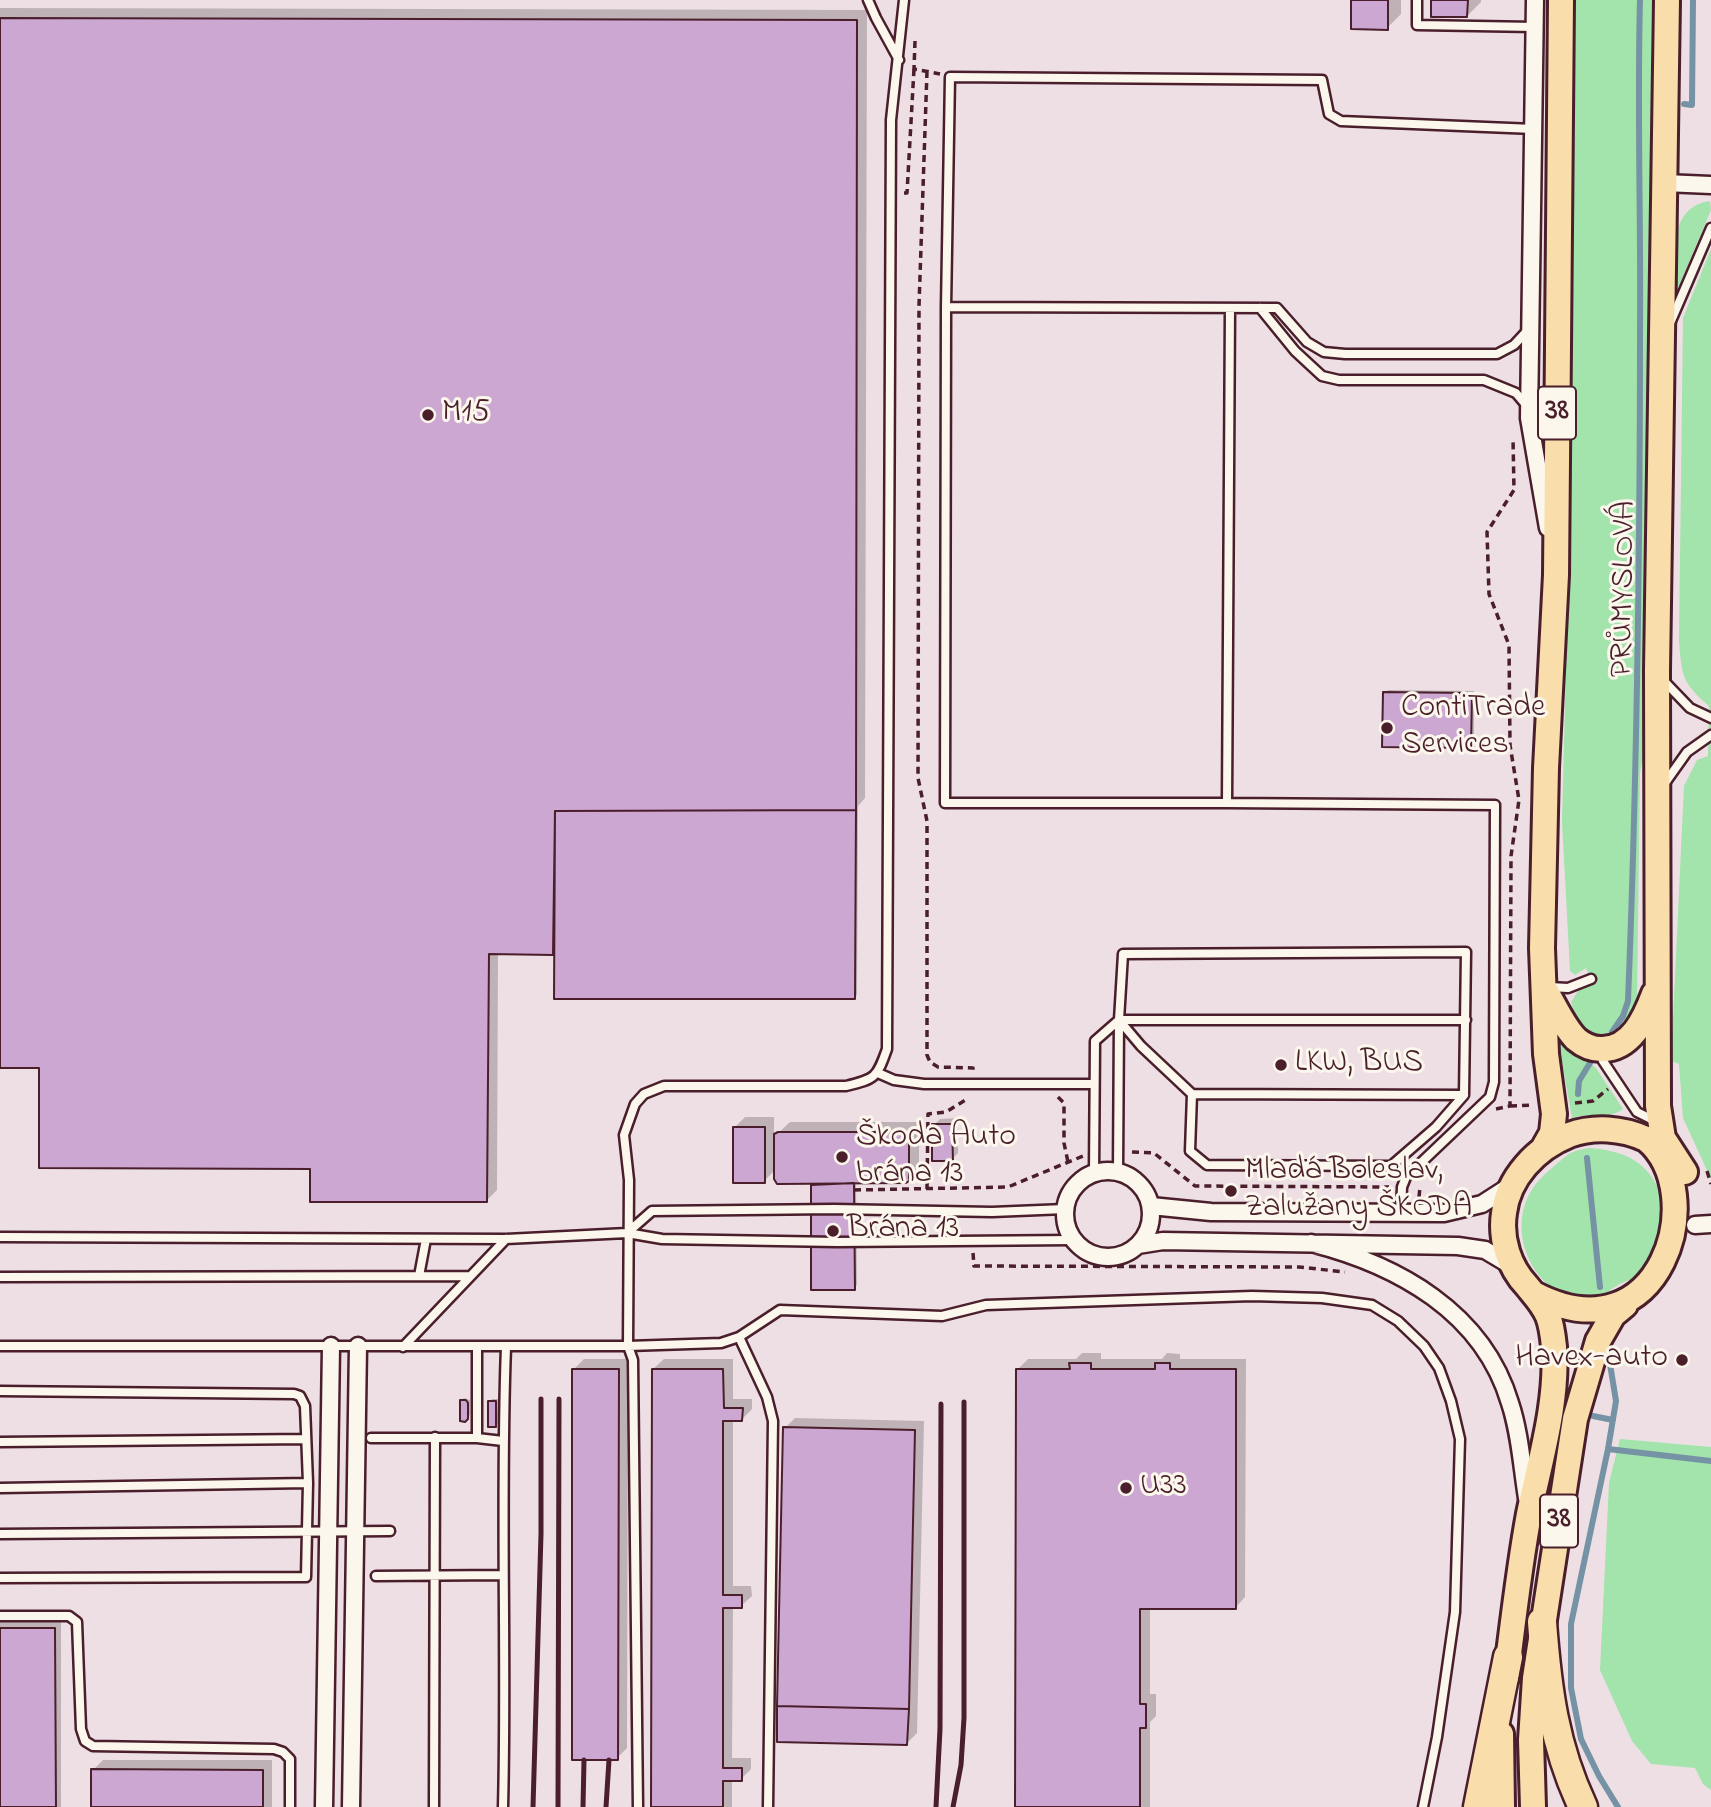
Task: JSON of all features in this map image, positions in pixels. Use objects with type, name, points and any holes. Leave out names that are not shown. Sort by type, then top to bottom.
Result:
[{"type":"highway","points":[[1542,1622],[1550,1705],[1563,1759],[1583,1807]]},
{"type":"highway","points":[[1478,1807],[1508,1657]]},
{"type":"main road","name":"38","points":[[1502,1807],[1501,1729],[1508,1657],[1529,1514],[1552,1403],[1555,1361],[1548,1315],[1513,1267],[1504,1240],[1503,1226],[1512,1185],[1526,1166],[1544,1149],[1552,1133],[1554,1114],[1546,1054],[1543,986],[1546,768],[1556,576],[1561,0]]},
{"type":"main road","name":"PRŮMYSLOVÁ","points":[[1667,0],[1657,670],[1659,1123],[1663,1138],[1685,1171]]},
{"type":"main road","points":[[1543,986],[1578,1041],[1596,1049],[1606,1049],[1614,1048],[1628,1040],[1642,1021],[1654,994],[1657,976]]},
{"type":"main road","points":[[1544,1149],[1582,1131],[1597,1129],[1625,1132],[1652,1142],[1685,1171]]},
{"type":"main road","name":"38","points":[[1533,1807],[1532,1712],[1542,1622],[1575,1419],[1598,1341],[1609,1321],[1625,1305],[1654,1292],[1672,1275],[1703,1225],[1685,1171]]},
{"type":"main road","points":[[1534,1294],[1548,1301],[1578,1309],[1625,1305]]},
{"type":"street","points":[[1535,0],[1529,418],[1556,576]]},
{"type":"street","points":[[1664,183],[1711,186]]},
{"type":"street","points":[[1138,1245],[1149,1227],[1151,1206],[1140,1184],[1118,1171],[1094,1172],[1074,1186],[1065,1209],[1068,1230],[1073,1240],[1093,1254],[1104,1257],[1117,1256],[1138,1245],[1163,1241],[1475,1247],[1513,1267]]},
{"type":"street","points":[[1151,1206],[1211,1212],[1444,1213],[1471,1209],[1493,1199],[1512,1185]]},
{"type":"street","points":[[1311,1243],[1365,1261],[1412,1284],[1448,1306],[1465,1323],[1492,1361],[1510,1402],[1516,1423],[1529,1514]]},
{"type":"street","points":[[324,1807],[331,1346]]},
{"type":"street","points":[[351,1807],[358,1346]]},
{"type":"lane","points":[[869,0],[899,60]]},
{"type":"lane","points":[[638,1807],[633,1360],[628,1346],[629,1180],[624,1135],[635,1104],[645,1094],[664,1086],[846,1086],[864,1082],[878,1073],[887,1049],[891,120],[904,0]]},
{"type":"lane","points":[[1417,0],[1417,25],[1535,27]]},
{"type":"lane","points":[[1401,1213],[1402,1187],[1406,1177],[1490,1097],[1493,1082],[1495,805],[945,803],[946,307],[950,77],[1322,80],[1329,114],[1341,121],[1534,129]]},
{"type":"lane","points":[[1663,340],[1711,228]]},
{"type":"lane","points":[[946,307],[1277,308],[1307,342],[1324,352],[1497,354],[1514,345],[1530,328]]},
{"type":"lane","points":[[1227,803],[1230,308]]},
{"type":"lane","points":[[1261,308],[1295,351],[1322,376],[1339,380],[1484,380],[1516,393],[1529,409]]},
{"type":"lane","points":[[1657,670],[1680,700],[1711,718]]},
{"type":"lane","points":[[1658,794],[1687,752],[1711,735]]},
{"type":"lane","points":[[1118,1171],[1119,1020],[1123,954],[1466,952],[1464,1095],[1436,1127],[1391,1166],[1207,1165],[1189,1151],[1192,1094]]},
{"type":"lane","points":[[1543,986],[1568,988],[1591,979]]},
{"type":"lane","points":[[1094,1172],[1095,1041],[1119,1020],[1466,1020]]},
{"type":"lane","points":[[1119,1020],[1141,1046],[1192,1094],[1464,1095]]},
{"type":"lane","points":[[1603,1061],[1637,1112],[1659,1123]]},
{"type":"lane","points":[[878,1073],[894,1080],[924,1084],[1094,1084]]},
{"type":"lane","points":[[627,1233],[652,1211],[834,1209],[992,1213],[1065,1209]]},
{"type":"lane","points":[[0,1237],[506,1239],[627,1233],[662,1238],[823,1242],[1073,1240]]},
{"type":"lane","points":[[419,1276],[426,1239]]},
{"type":"lane","points":[[403,1347],[506,1239]]},
{"type":"lane","points":[[0,1277],[470,1276]]},
{"type":"lane","points":[[0,1346],[628,1346],[721,1343],[739,1337],[780,1310],[942,1317],[986,1305],[1252,1296],[1322,1298],[1372,1305],[1398,1321],[1424,1346],[1439,1368],[1451,1401],[1460,1439],[1455,1612],[1437,1737],[1423,1807]]},
{"type":"lane","points":[[739,1337],[767,1397],[772,1421],[768,1807]]},
{"type":"lane","points":[[477,1347],[477,1438]]},
{"type":"lane","points":[[503,1807],[503,1441],[506,1347]]},
{"type":"lane","points":[[0,1391],[294,1394],[300,1396],[305,1406],[308,1483],[306,1577],[0,1578]]},
{"type":"lane","points":[[371,1438],[435,1437],[503,1441]]},
{"type":"lane","points":[[434,1807],[435,1437]]},
{"type":"lane","points":[[0,1442],[306,1439]]},
{"type":"lane","points":[[0,1488],[308,1483]]},
{"type":"lane","points":[[0,1534],[390,1531]]},
{"type":"lane","points":[[376,1576],[503,1575]]},
{"type":"lane","points":[[0,1616],[69,1616],[77,1622],[81,1729],[85,1741],[93,1746],[274,1749],[284,1752],[290,1759],[292,1768],[290,1807]]},
{"type":"path","points":[[891,193],[908,193],[915,34]]},
{"type":"path","points":[[914,69],[925,71],[919,306],[918,778],[927,821],[927,1055],[930,1062],[938,1067],[972,1068],[973,1084],[972,1097],[946,1112],[928,1114],[927,1189]]},
{"type":"path","points":[[1496,1109],[1510,1106],[1511,856],[1519,800],[1510,745],[1509,645],[1489,594],[1487,532],[1514,491],[1513,420],[1529,409]]},
{"type":"path","points":[[1057,1096],[1065,1103],[1068,1162]]},
{"type":"path","points":[[854,1190],[1008,1187],[1093,1151]]},
{"type":"path","points":[[1117,1151],[1154,1153],[1195,1186],[1420,1187],[1425,1176]]},
{"type":"green space","points":[[1575,0],[1652,0],[1645,743],[1640,773],[1637,997],[1626,1025],[1617,1033],[1600,1040],[1580,1026],[1571,1002],[1578,991],[1592,983],[1586,968],[1575,975],[1570,971],[1562,822]]},
{"type":"green space","points":[[1710,201],[1711,210],[1679,286],[1674,286],[1675,247],[1680,222],[1696,205]]},
{"type":"green space","points":[[1711,249],[1711,1179],[1683,1118],[1679,1064],[1671,1061],[1684,786],[1697,760],[1708,756],[1709,706],[1688,685],[1681,663],[1679,642],[1683,318]]},
{"type":"green space","points":[[1560,1036],[1596,1068],[1623,1109],[1610,1115],[1572,1118]]},
{"type":"green space","points":[[1590,1148],[1623,1155],[1646,1170],[1660,1192],[1670,1224],[1641,1276],[1612,1289],[1599,1303],[1566,1296],[1549,1286],[1531,1263],[1522,1234],[1525,1205],[1536,1184],[1570,1154]]},
{"type":"green space","points":[[1620,1439],[1711,1447],[1711,1790],[1703,1784],[1695,1768],[1651,1764],[1632,1741],[1600,1670],[1609,1483]]},
{"type":"building","points":[[1351,0],[1388,0],[1388,30],[1351,29]]},
{"type":"building","points":[[1431,0],[1468,0],[1467,17],[1431,17]]},
{"type":"building","name":"M15","points":[[0,18],[857,20],[856,810],[555,811],[553,955],[489,954],[487,1202],[310,1202],[310,1169],[39,1168],[39,1068],[0,1068]]},
{"type":"building","points":[[1383,692],[1472,693],[1471,748],[1382,747]]},
{"type":"building","points":[[856,810],[855,999],[554,999],[555,811]]},
{"type":"building","points":[[932,1124],[952,1124],[953,1161],[932,1161]]},
{"type":"building","points":[[733,1127],[765,1127],[765,1183],[733,1183]]},
{"type":"building","name":"Škoda Auto brána 13","points":[[906,1132],[909,1134],[909,1181],[777,1184],[774,1179],[774,1134]]},
{"type":"building","name":"Brána 13","points":[[854,1183],[855,1290],[811,1290],[811,1185]]},
{"type":"building","name":"U33","points":[[1069,1363],[1091,1363],[1091,1369],[1155,1369],[1155,1363],[1170,1363],[1170,1369],[1236,1369],[1236,1609],[1140,1609],[1140,1704],[1146,1704],[1146,1728],[1140,1728],[1140,1807],[1015,1807],[1016,1369],[1070,1369]]},
{"type":"building","points":[[572,1369],[619,1369],[618,1760],[572,1760]]},
{"type":"building","points":[[652,1369],[723,1369],[724,1408],[743,1408],[742,1421],[723,1421],[723,1595],[742,1595],[742,1608],[723,1608],[723,1768],[742,1768],[742,1781],[723,1781],[723,1807],[651,1807]]},
{"type":"building","points":[[460,1400],[466,1400],[468,1403],[468,1419],[465,1422],[460,1421]]},
{"type":"building","points":[[488,1401],[496,1401],[496,1427],[488,1427]]},
{"type":"building","points":[[783,1427],[915,1430],[909,1709],[777,1706]]},
{"type":"building","points":[[0,1628],[55,1628],[56,1807],[0,1807]]},
{"type":"building","points":[[777,1706],[909,1709],[907,1745],[777,1742]]},
{"type":"building","points":[[91,1769],[263,1770],[263,1807],[91,1807]]},
{"type":"waterway","points":[[1612,1032],[1623,1016],[1628,1001],[1634,833],[1639,497],[1640,0]]},
{"type":"waterway","points":[[1684,104],[1692,105],[1693,0]]},
{"type":"waterway","points":[[1578,1094],[1579,1081],[1590,1063]]},
{"type":"waterway","points":[[1587,1158],[1600,1287]]},
{"type":"waterway","points":[[1608,1449],[1616,1401],[1610,1364]]},
{"type":"waterway","points":[[1593,1416],[1613,1420]]},
{"type":"waterway","points":[[1618,1807],[1581,1739],[1571,1688],[1571,1624],[1608,1449],[1711,1461]]},
{"type":"railway","points":[[533,1807],[541,1534],[541,1399]]},
{"type":"railway","points":[[558,1807],[559,1399]]},
{"type":"railway","points":[[953,1807],[961,1765],[964,1718],[964,1402]]},
{"type":"railway","points":[[936,1807],[940,1729],[941,1404]]},
{"type":"railway","points":[[583,1807],[584,1760]]},
{"type":"railway","points":[[606,1807],[609,1760]]},
{"type":"place","name":"M15","points":[[428,415]]},
{"type":"place","name":"ContiTrade Services","points":[[1387,728]]},
{"type":"place","name":"LKW, BUS","points":[[1281,1065]]},
{"type":"place","name":"Škoda Auto brána 13","points":[[842,1157]]},
{"type":"place","name":"Mladá Boleslav, Zalužany ŠKODA","points":[[1231,1191]]},
{"type":"place","name":"Brána 13","points":[[833,1231]]},
{"type":"place","name":"Havex-auto","points":[[1682,1360]]},
{"type":"place","name":"U33","points":[[1126,1488]]}]
